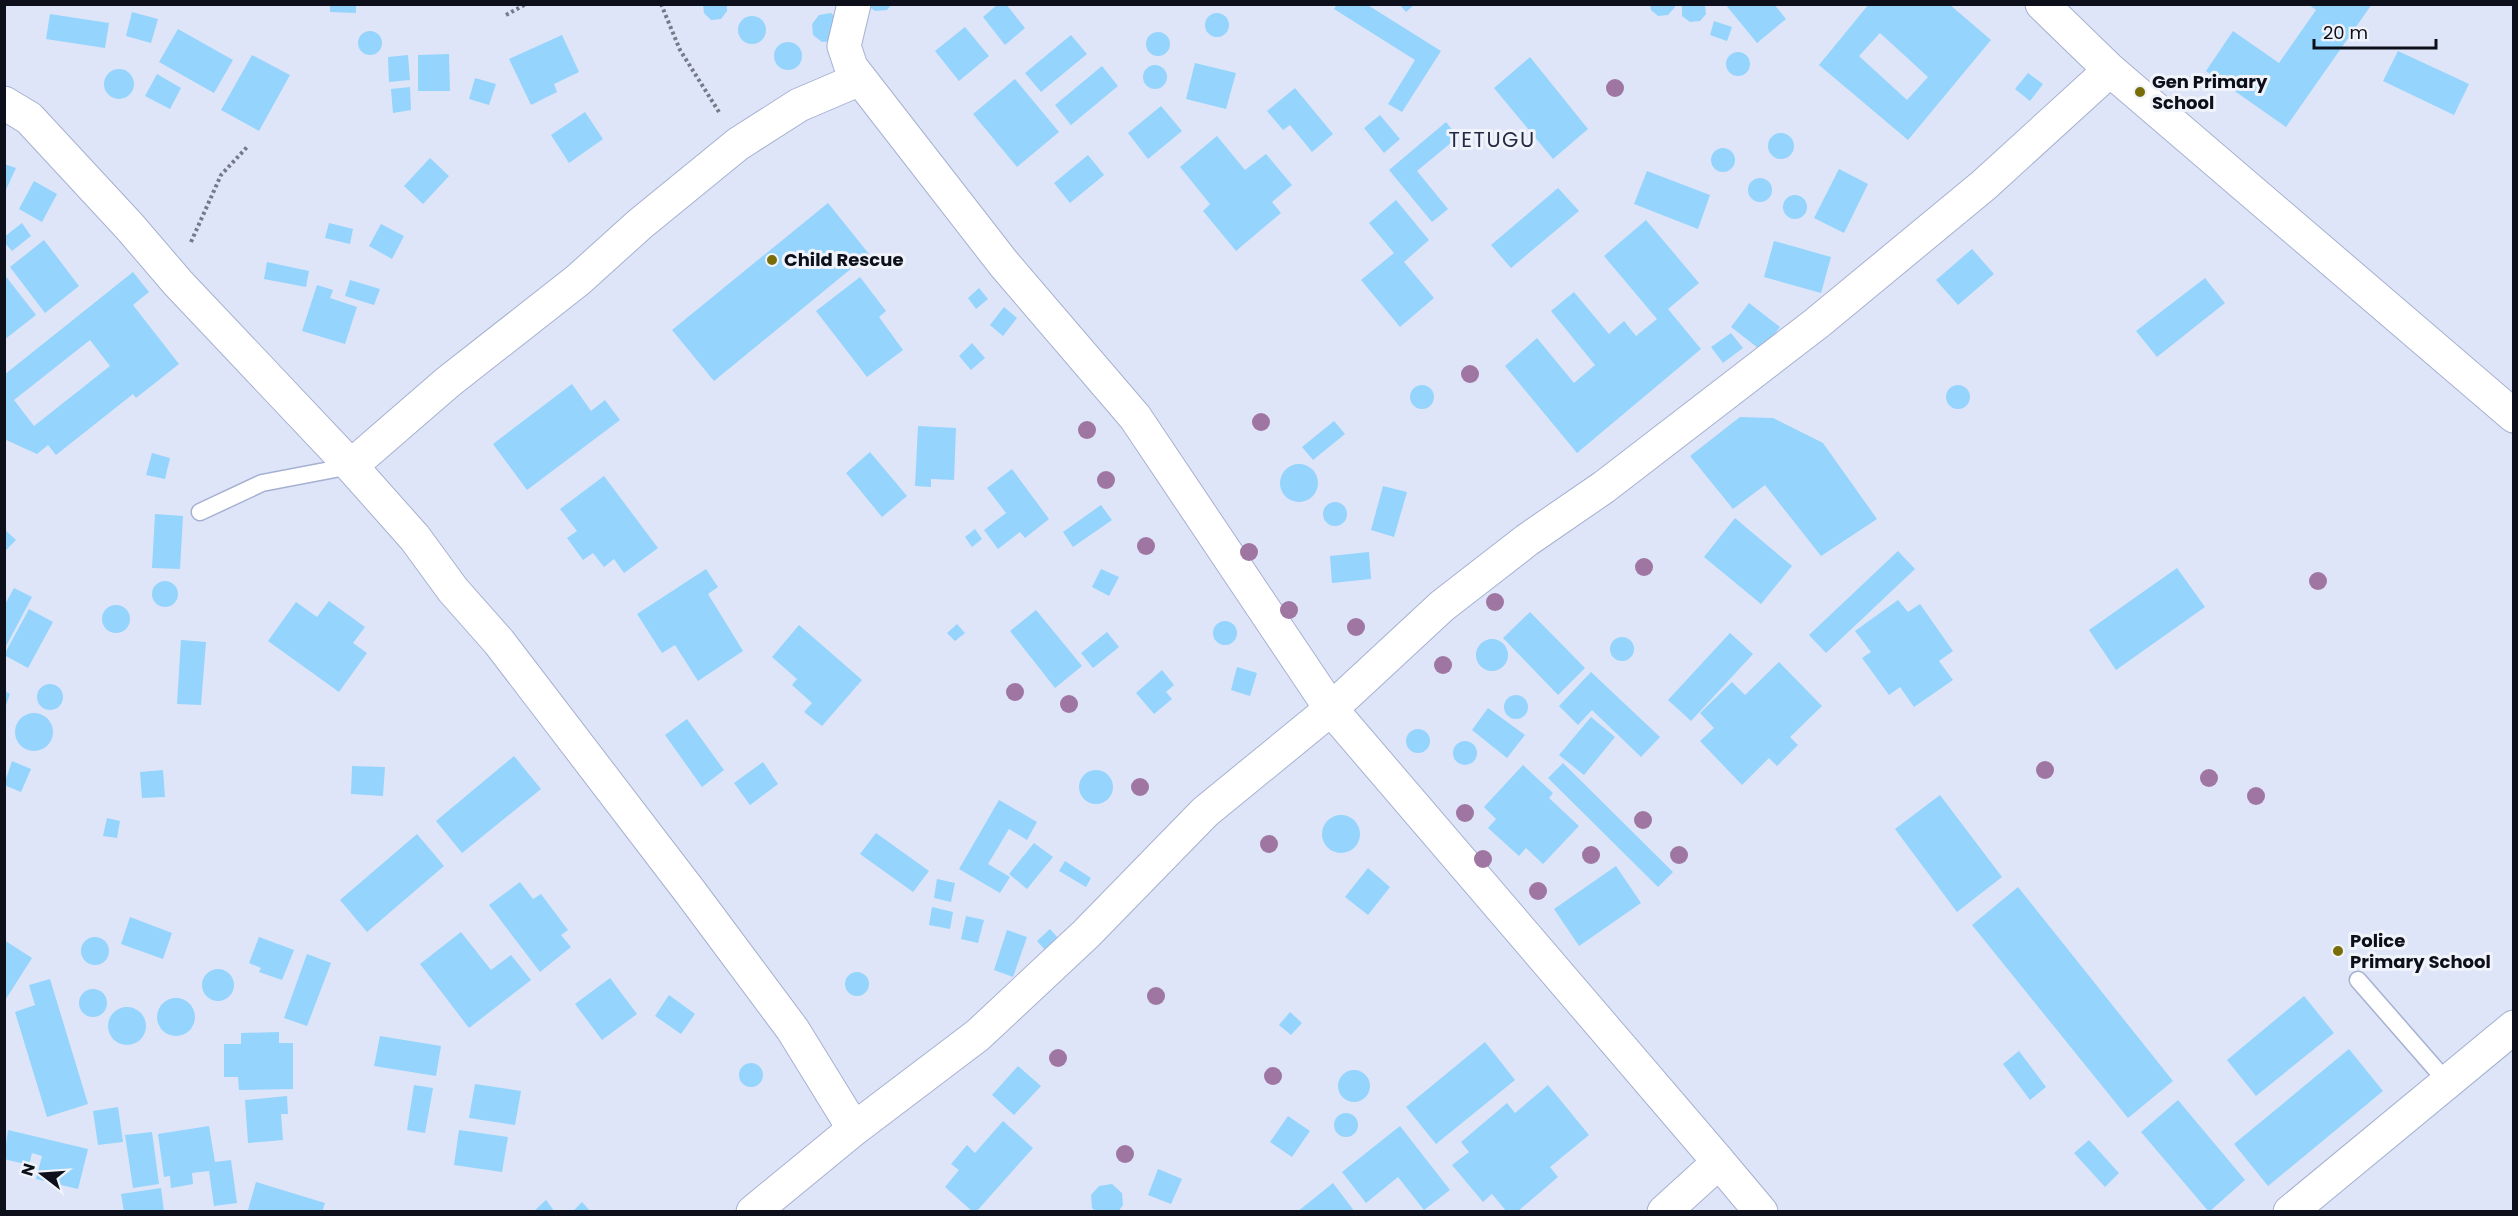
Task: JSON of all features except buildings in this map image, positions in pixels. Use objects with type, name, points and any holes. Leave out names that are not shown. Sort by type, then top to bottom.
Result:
[{"type":"street","points":[[854,4],[844,46],[851,67],[1004,264],[1135,417],[1331,709],[1761,1212]]},
{"type":"street","points":[[2042,4],[2075,20],[2110,70],[2514,416]]},
{"type":"street","points":[[753,1212],[854,1128],[978,1035],[1102,918],[1205,812],[1331,709],[1442,606],[1527,540],[1604,487],[1844,302],[1984,185],[2110,70]]},
{"type":"street","points":[[351,466],[448,382],[578,280],[640,224],[738,144],[799,105],[860,79]]},
{"type":"street","points":[[4,103],[29,118],[130,227],[178,283],[351,466],[415,538],[453,590],[500,642],[793,1030],[854,1128]]},
{"type":"street","points":[[2290,1212],[2514,1027]]},
{"type":"street","points":[[1664,1212],[1719,1162]]},
{"type":"lane","points":[[200,512],[261,483],[351,466]]},
{"type":"lane","points":[[2358,980],[2447,1082]]},
{"type":"path","points":[[506,15],[526,4]]},
{"type":"path","points":[[661,4],[680,50],[738,144]]},
{"type":"path","points":[[178,283],[195,230],[221,175],[248,146]]},
{"type":"place","name":"Gen Primary School","points":[[2140,92]]},
{"type":"place","name":"Child Rescue","points":[[772,260]]},
{"type":"place","name":"Police Primary School","points":[[2338,951]]},
{"type":"district","name":"TETUGU","points":[[1492,140]]}]
